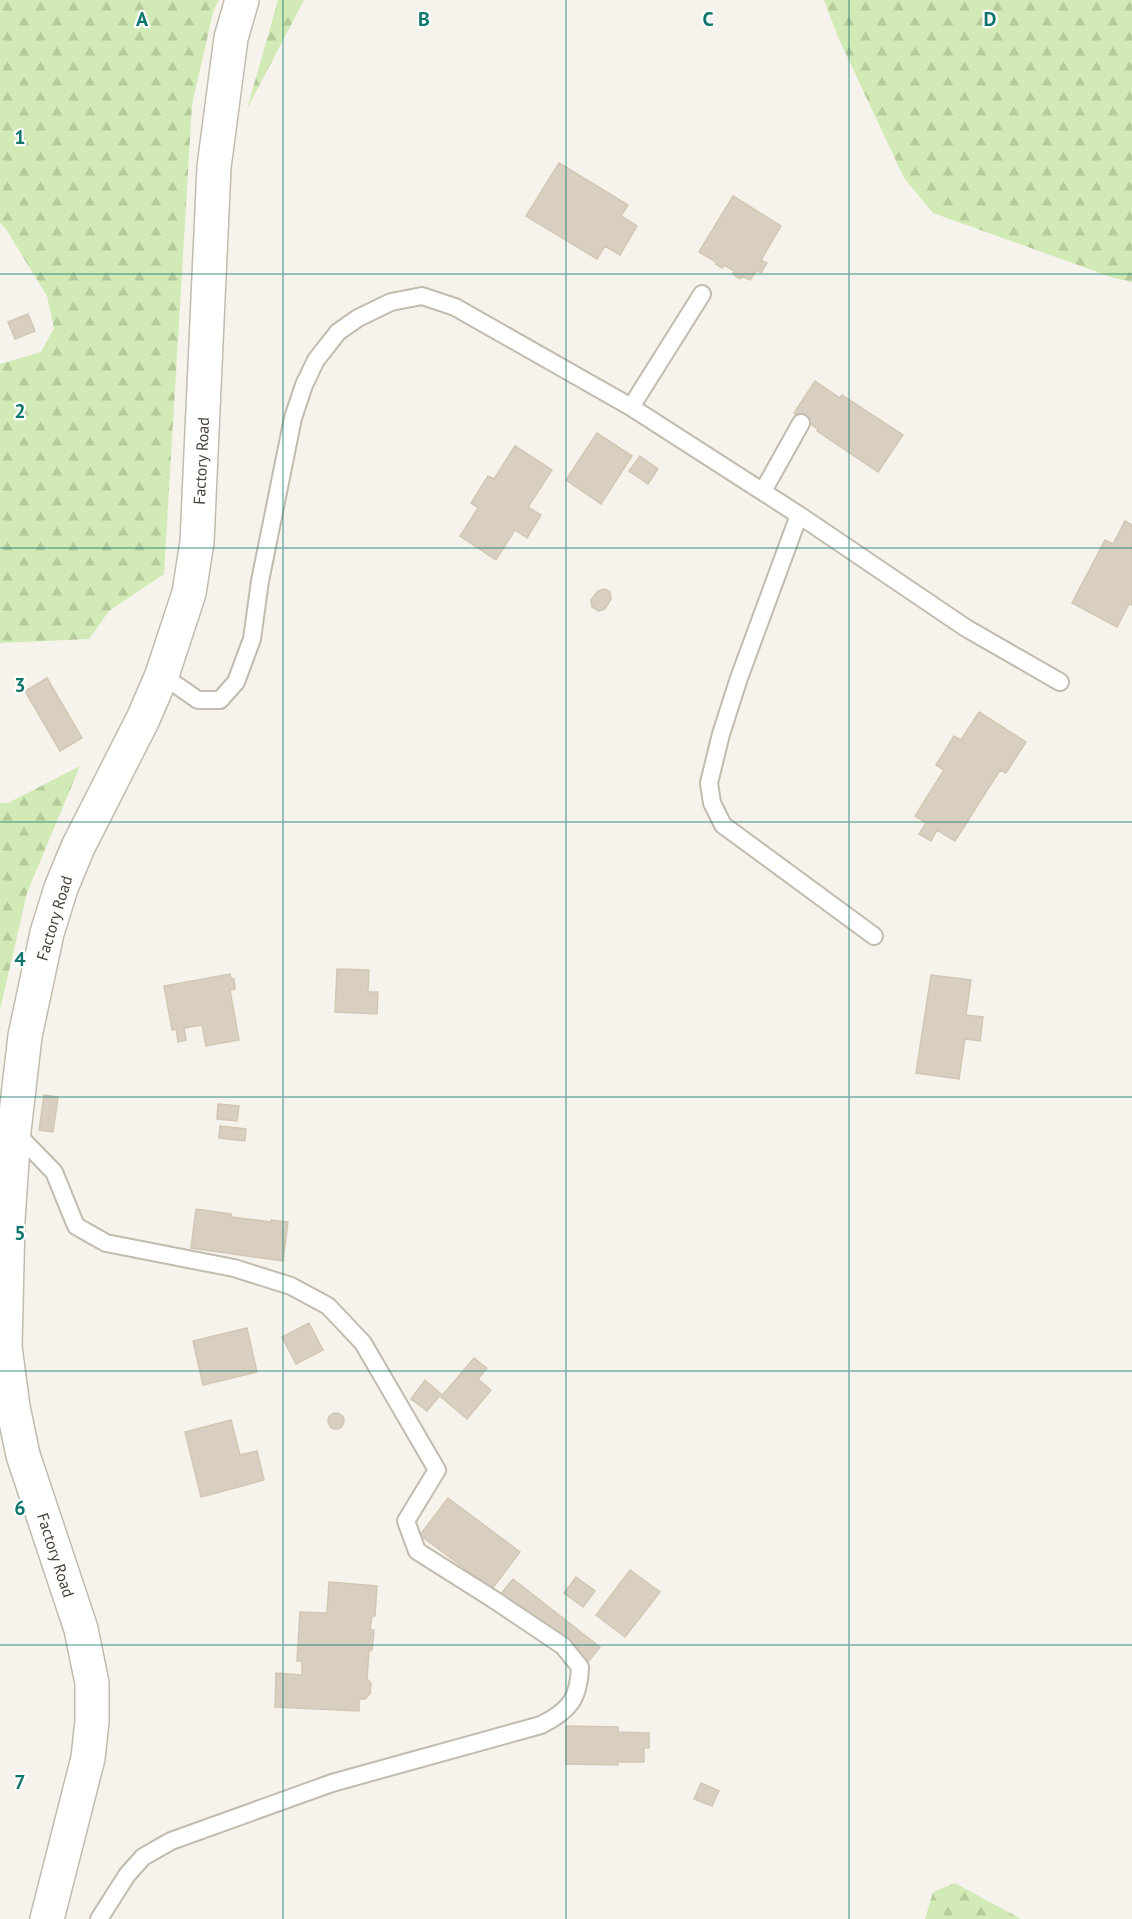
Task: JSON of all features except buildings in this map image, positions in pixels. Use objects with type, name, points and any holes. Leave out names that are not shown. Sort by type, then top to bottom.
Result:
[{"type":"street","name":"Factory Road","points":[[47,1919],[88,1758],[92,1721],[92,1683],[81,1629],[23,1455],[13,1407],[5,1335],[8,1220],[14,1131],[26,1036],[47,933],[57,899],[78,847],[143,719],[162,675],[189,592],[197,542],[213,167],[231,38],[242,0]]},
{"type":"lane","points":[[631,407],[702,294]]},
{"type":"lane","points":[[162,675],[198,700],[220,700],[236,682],[252,639],[260,581],[303,385],[316,360],[338,332],[358,318],[392,302],[422,297],[455,307],[631,407],[763,491],[966,628],[1060,682]]},
{"type":"lane","points":[[763,491],[801,423]]},
{"type":"lane","points":[[799,515],[739,678],[721,734],[709,783],[712,803],[723,825],[874,936]]},
{"type":"lane","points":[[14,1131],[54,1172],[76,1227],[106,1243],[234,1268],[291,1286],[328,1306],[363,1343],[437,1470],[406,1521],[417,1551],[563,1646],[580,1667],[579,1686],[571,1704],[558,1717],[541,1725],[332,1783],[171,1841],[143,1857],[122,1883],[99,1919]]},
{"type":"green space","points":[[0,0],[219,0],[213,12],[192,105],[164,574],[109,611],[89,639],[0,643],[0,364],[41,352],[54,328],[47,296],[0,223]]},
{"type":"green space","points":[[278,0],[304,0],[247,109]]},
{"type":"green space","points":[[824,0],[1132,0],[1132,282],[1114,278],[933,213],[904,178],[838,37]]},
{"type":"green space","points":[[80,766],[27,893],[0,1010],[0,803],[8,803]]},
{"type":"green space","points":[[955,1883],[1021,1919],[925,1919],[933,1892]]}]
